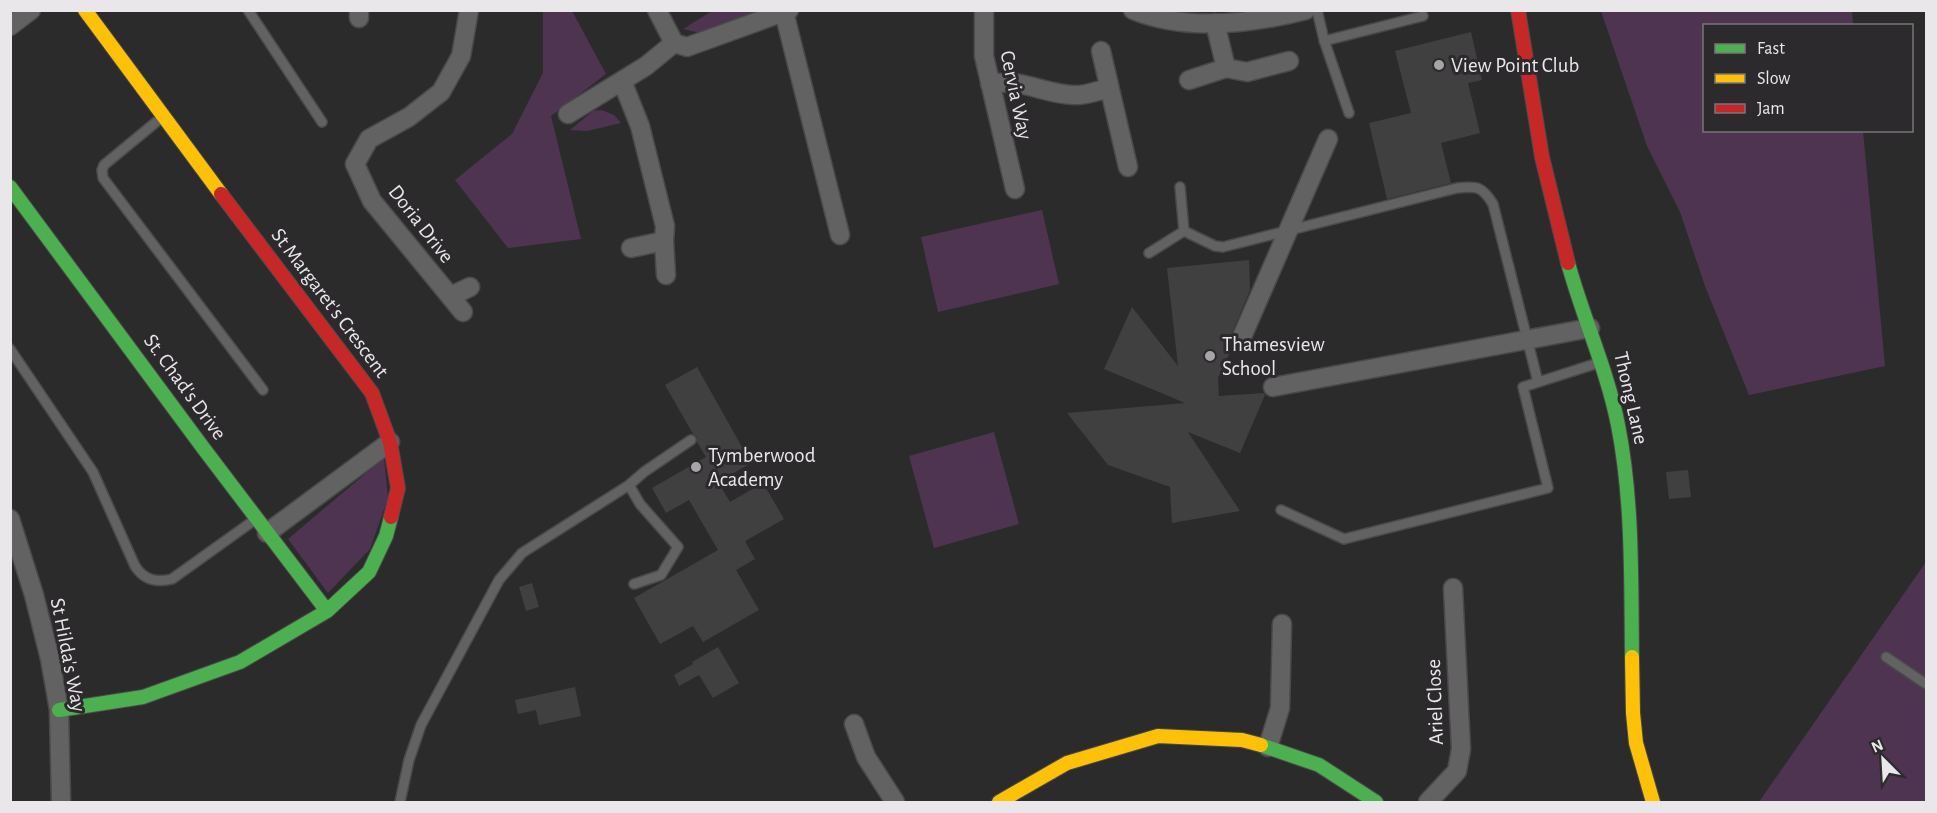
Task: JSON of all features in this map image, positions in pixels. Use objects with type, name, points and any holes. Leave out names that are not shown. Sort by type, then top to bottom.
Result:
[{"type":"street","points":[[10,26],[31,10]]},
{"type":"street","name":"St Margaret's Crescent","points":[[58,710],[143,697],[240,662],[327,611],[369,572],[386,536],[398,488],[390,442],[372,393],[85,10]]},
{"type":"street","name":"Doria Drive","points":[[463,312],[372,201],[355,164],[369,139],[410,117],[441,92],[461,56],[469,10]]},
{"type":"street","points":[[657,10],[674,43],[687,46],[786,11],[840,235]]},
{"type":"street","name":"Cervia Way","points":[[984,10],[982,45],[1015,189]]},
{"type":"street","points":[[1133,10],[1146,15],[1180,21],[1215,23],[1259,22],[1304,11]]},
{"type":"street","name":"Thong Lane","points":[[1518,10],[1546,178],[1566,257],[1602,362],[1618,424],[1628,487],[1633,713],[1636,743],[1653,802]]},
{"type":"street","points":[[1215,23],[1226,68]]},
{"type":"street","points":[[568,114],[646,66],[674,43]]},
{"type":"street","points":[[1101,51],[1128,167]]},
{"type":"street","points":[[1189,80],[1226,68],[1247,72],[1289,61]]},
{"type":"street","points":[[622,81],[640,126],[665,226],[666,275]]},
{"type":"street","points":[[990,84],[1023,83],[1070,95],[1086,94],[1109,88]]},
{"type":"street","points":[[1241,339],[1286,231],[1328,139]]},
{"type":"street","name":"St. Chad's Drive","points":[[10,187],[327,611]]},
{"type":"street","points":[[631,248],[664,241]]},
{"type":"street","name":"Doria Drive","points":[[451,296],[470,287]]},
{"type":"street","points":[[1273,387],[1590,328]]},
{"type":"street","points":[[262,526],[390,442]]},
{"type":"street","name":"St Hilda's Way","points":[[10,519],[34,595],[50,659],[58,710],[61,802]]},
{"type":"street","name":"Ariel Close","points":[[1428,802],[1457,771],[1461,748],[1453,588]]},
{"type":"street","points":[[1268,747],[1280,708],[1282,624]]},
{"type":"street","points":[[854,724],[866,757],[895,802]]},
{"type":"street","points":[[999,802],[1067,763],[1158,736],[1242,741],[1268,747],[1319,765],[1376,802]]},
{"type":"lane","points":[[248,10],[322,122]]},
{"type":"lane","points":[[1317,10],[1324,41],[1349,113]]},
{"type":"lane","points":[[1324,41],[1424,16]]},
{"type":"lane","points":[[163,117],[104,165],[103,178],[262,390]]},
{"type":"lane","points":[[1180,187],[1184,231]]},
{"type":"lane","points":[[1184,231],[1220,248],[1457,188],[1479,188],[1486,193],[1493,204],[1538,382]]},
{"type":"lane","points":[[1149,253],[1184,231]]},
{"type":"lane","points":[[10,348],[93,472],[141,575],[153,581],[162,582],[172,579],[262,526]]},
{"type":"lane","points":[[1281,510],[1344,539],[1548,488],[1523,387],[1602,362]]},
{"type":"lane","points":[[400,802],[409,760],[421,725],[499,580],[522,553],[629,485],[691,440]]},
{"type":"lane","points":[[629,485],[640,504],[678,547],[662,575],[634,584]]},
{"type":"lane","points":[[1886,657],[1926,684]]},
{"type":"shaded area","points":[[543,11],[572,11],[606,74],[551,116],[581,239],[508,248],[455,180],[512,134],[543,73]]},
{"type":"shaded area","points":[[712,11],[764,11],[701,33],[683,29]]},
{"type":"shaded area","points":[[1601,11],[1852,11],[1853,24],[1703,24],[1703,132],[1863,132],[1885,366],[1749,395],[1705,286],[1680,212],[1647,146]]},
{"type":"shaded area","points":[[601,110],[614,115],[621,123],[587,131],[570,130],[593,111]]},
{"type":"shaded area","points":[[1042,210],[1059,284],[938,312],[921,237]]},
{"type":"shaded area","points":[[994,432],[1019,524],[934,548],[909,456]]},
{"type":"shaded area","points":[[384,458],[388,498],[370,549],[328,593],[288,539]]},
{"type":"shaded area","points":[[1926,562],[1926,802],[1759,802]]},
{"type":"building","points":[[1471,32],[1482,80],[1468,83],[1480,133],[1441,143],[1451,183],[1387,199],[1369,123],[1411,113],[1395,51]]},
{"type":"building","points":[[1249,260],[1250,290],[1231,335],[1230,341],[1233,346],[1218,378],[1219,396],[1264,393],[1265,395],[1240,453],[1188,432],[1240,511],[1172,523],[1170,487],[1108,465],[1067,413],[1185,403],[1104,369],[1132,307],[1178,366],[1167,268]]},
{"type":"building","points":[[697,367],[751,463],[718,482],[730,502],[763,483],[784,519],[745,541],[755,559],[736,570],[759,610],[703,642],[693,626],[660,644],[634,598],[718,550],[689,500],[666,513],[652,488],[706,457],[697,442],[697,437],[693,434],[665,385]]},
{"type":"building","points":[[1688,470],[1691,497],[1669,499],[1666,472]]},
{"type":"building","points":[[532,583],[539,607],[526,611],[519,587]]},
{"type":"building","points":[[718,647],[739,683],[713,698],[699,675],[679,686],[674,675]]},
{"type":"building","points":[[575,687],[581,716],[539,725],[536,710],[518,714],[515,700]]},
{"type":"traffic: fast","points":[[10,187],[327,611]]},
{"type":"traffic: fast","points":[[1568,263],[1608,384],[1623,454],[1630,541],[1632,657]]},
{"type":"traffic: fast","points":[[59,710],[143,697],[240,662],[327,611],[369,572],[386,536],[391,517]]},
{"type":"traffic: fast","points":[[1261,745],[1319,765],[1376,802]]},
{"type":"traffic: slow","points":[[85,10],[221,194]]},
{"type":"traffic: slow","points":[[1632,657],[1636,743],[1653,802]]},
{"type":"traffic: slow","points":[[999,802],[1067,763],[1158,736],[1242,740],[1261,745]]},
{"type":"traffic: jam","points":[[1518,10],[1542,157],[1568,263]]},
{"type":"traffic: jam","points":[[221,194],[372,393],[390,442],[398,488],[391,517]]},
{"type":"place","name":"View Point Club","points":[[1439,65]]},
{"type":"place","name":"Thamesview School","points":[[1210,356]]},
{"type":"place","name":"Tymberwood Academy","points":[[696,467]]}]
